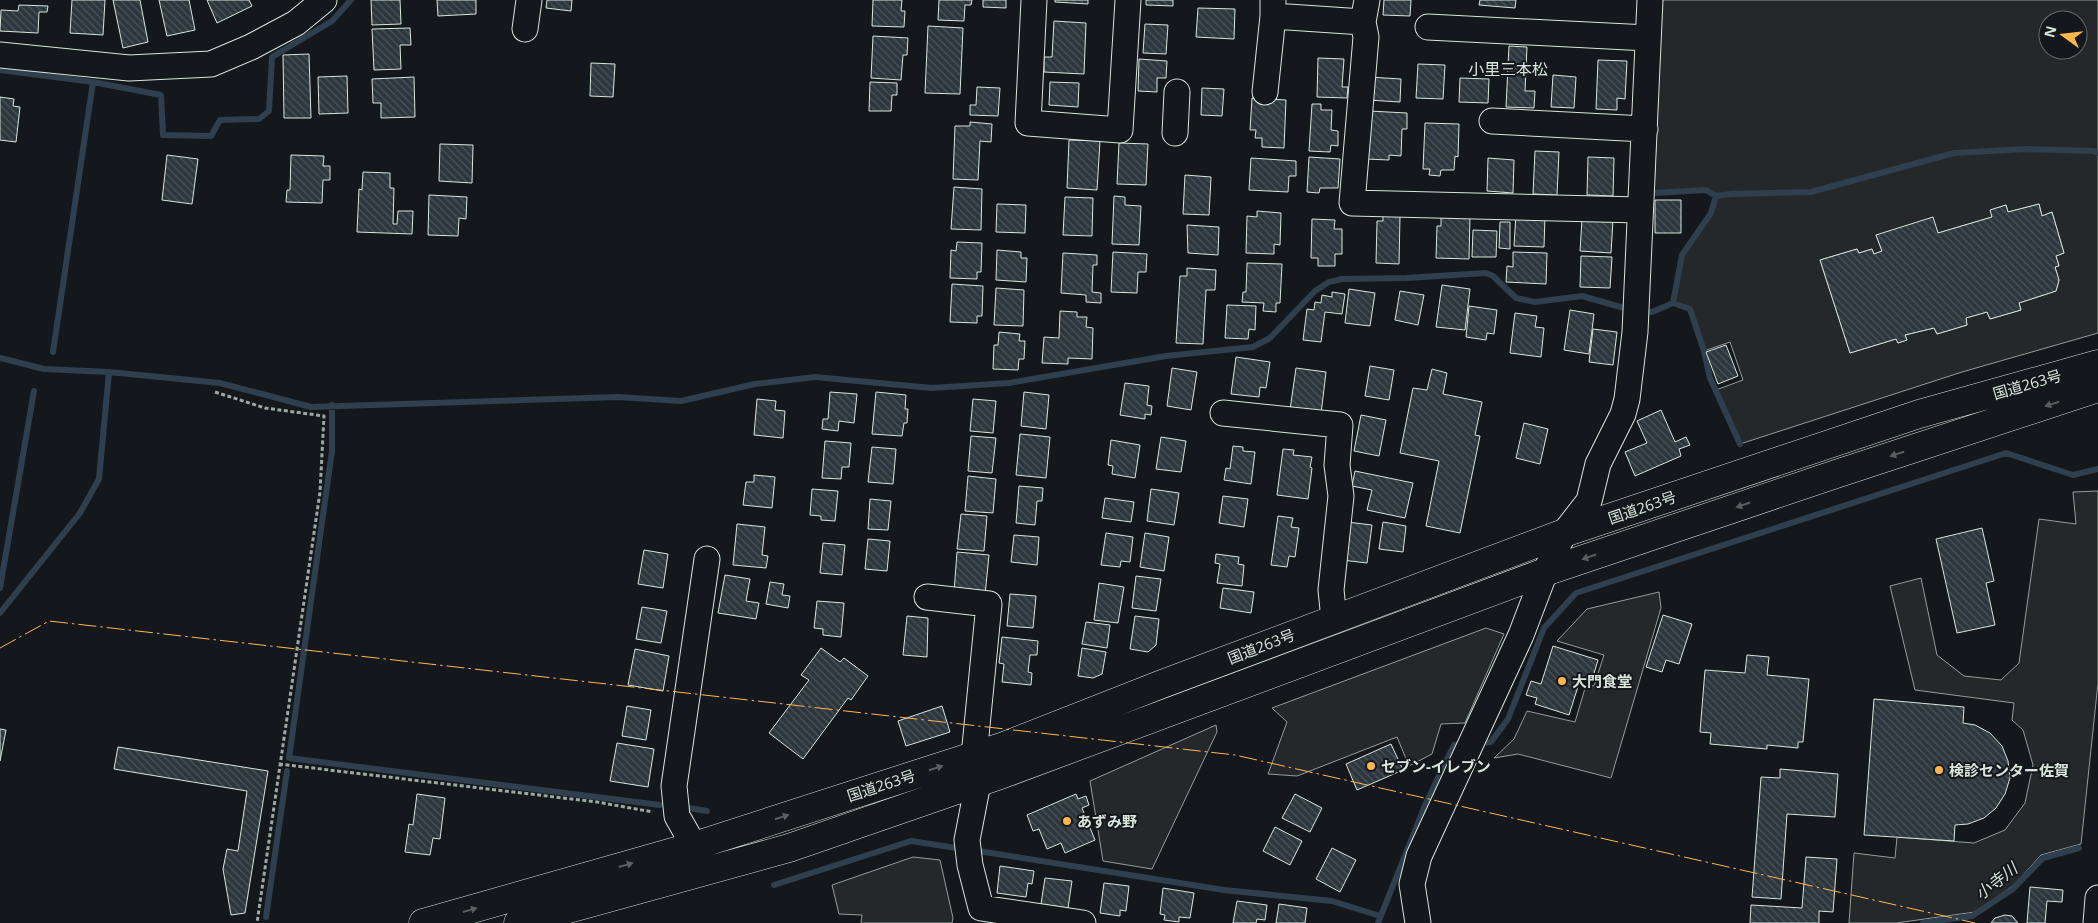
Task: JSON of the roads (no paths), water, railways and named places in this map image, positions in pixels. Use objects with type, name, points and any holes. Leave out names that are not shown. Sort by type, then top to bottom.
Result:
[{"type":"highway","name":"国道263号","points":[[423,923],[694,846],[1004,746],[1171,680],[1564,533],[1919,414],[2098,364]]},
{"type":"highway","name":"国道263号","points":[[518,923],[789,848],[978,782],[1544,572],[2098,388]]},
{"type":"street","points":[[0,55],[129,68],[211,64],[251,47],[296,23],[324,0]]},
{"type":"street","points":[[526,29],[529,0]]},
{"type":"street","points":[[1034,0],[1028,123],[1120,130],[1128,0]]},
{"type":"street","points":[[1418,923],[1412,884],[1419,856],[1522,635],[1544,572],[1564,533],[1589,501],[1598,464],[1623,414],[1627,399],[1636,301],[1650,0]]},
{"type":"street","points":[[1265,92],[1273,8],[1365,11],[1366,37],[1352,204],[1640,210]]},
{"type":"street","points":[[1428,27],[1648,38]]},
{"type":"street","points":[[1175,133],[1177,92]]},
{"type":"street","points":[[1492,121],[1645,129]]},
{"type":"street","points":[[1223,413],[1340,425],[1336,465],[1341,496],[1331,590],[1334,619]]},
{"type":"street","points":[[694,846],[677,816],[674,786],[707,559]]},
{"type":"street","points":[[927,596],[989,604],[974,756]]},
{"type":"street","points":[[978,782],[967,840],[970,865],[981,908],[1083,923]]},
{"type":"street","points":[[2096,923],[2098,898]]},
{"type":"waterway","points":[[0,70],[93,82],[161,95],[163,135],[211,136],[220,120],[259,119],[269,111],[272,57],[332,21],[351,0]]},
{"type":"waterway","points":[[53,352],[93,82]]},
{"type":"waterway","points":[[1654,193],[1706,190],[1716,196],[1811,192],[1954,153],[2027,149],[2094,151],[2098,153]]},
{"type":"waterway","points":[[1641,311],[1652,312],[1673,303],[1682,255],[1711,213],[1716,196]]},
{"type":"waterway","points":[[0,613],[80,513],[99,479],[109,372],[220,383],[311,407],[618,397],[681,401],[755,384],[815,377],[932,388],[1009,383],[1166,356],[1253,347],[1270,338],[1315,291],[1329,282],[1342,279],[1406,278],[1486,273],[1493,276],[1516,298],[1535,302],[1582,296],[1631,310]]},
{"type":"waterway","points":[[1673,303],[1690,309],[1704,351],[1710,378],[1740,444]]},
{"type":"waterway","points":[[0,358],[44,369],[109,372]]},
{"type":"waterway","points":[[0,588],[34,391]]},
{"type":"waterway","points":[[332,405],[332,451],[289,758],[660,805]]},
{"type":"waterway","points":[[1477,743],[1491,742],[1508,719],[1544,628],[1576,593],[2006,453],[2073,475],[2098,469]]},
{"type":"waterway","points":[[1378,923],[1426,803],[1454,745],[1464,744]]},
{"type":"waterway","points":[[266,917],[287,771]]},
{"type":"waterway","points":[[689,808],[707,811]]},
{"type":"waterway","points":[[774,885],[911,841],[963,849]]},
{"type":"waterway","name":"小寺川","points":[[1923,923],[1972,916],[2013,889],[2043,858],[2079,848]]},
{"type":"waterway","points":[[972,850],[1224,890],[1332,901],[1380,916]]},
{"type":"place","name":"大門食堂","points":[[1562,681]]},
{"type":"place","name":"セブン-イレブン","points":[[1371,766]]},
{"type":"place","name":"検診センター佐賀","points":[[1939,770]]},
{"type":"place","name":"あずみ野","points":[[1067,821]]},
{"type":"district","name":"小里三本松","points":[[1508,69]]}]
